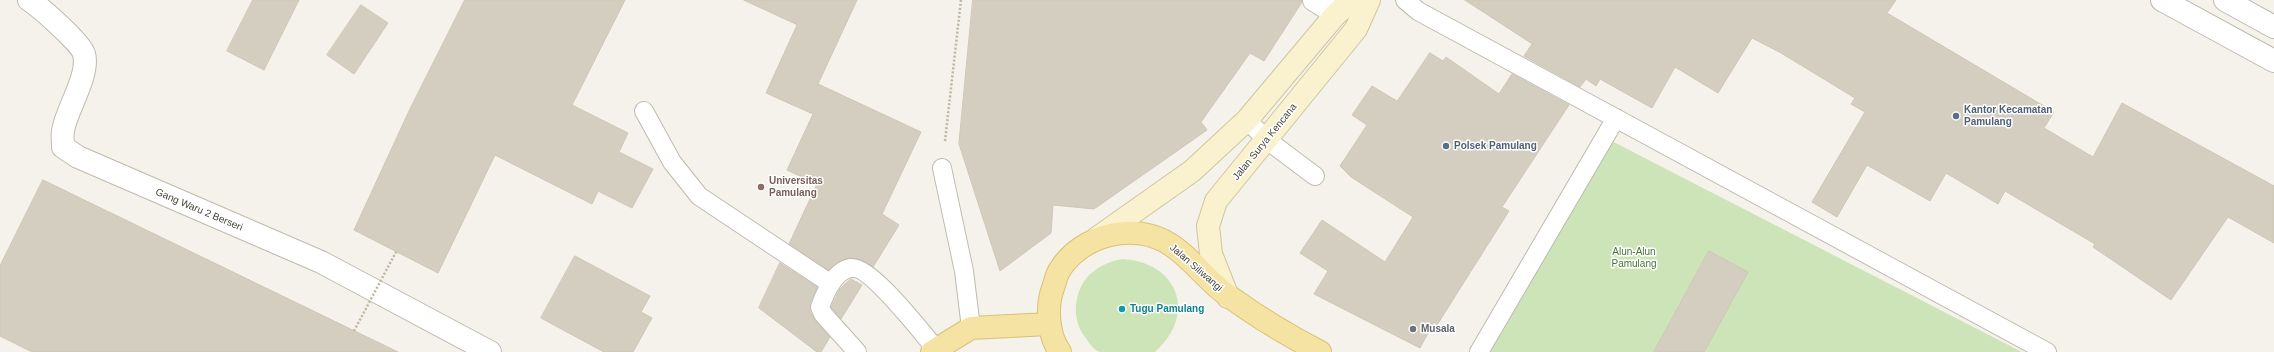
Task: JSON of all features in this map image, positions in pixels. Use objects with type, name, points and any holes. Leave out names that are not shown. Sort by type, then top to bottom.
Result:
[{"type":"main road","points":[[1097,238],[1192,171],[1247,120],[1336,14],[1353,0]]},
{"type":"main road","name":"Jalan Surya Kencana","points":[[1228,296],[1211,254],[1208,226],[1216,201],[1356,29],[1369,0]]},
{"type":"main road","name":"Jalan Siliwangi","points":[[1060,352],[1049,324],[1050,297],[1059,271],[1075,252],[1097,238],[1122,233],[1147,235],[1170,244],[1228,296],[1291,337],[1320,352]]},
{"type":"main road","points":[[934,351],[971,328],[1049,324]]},
{"type":"street","points":[[1314,0],[1336,14]]},
{"type":"street","points":[[2162,0],[2274,61]]},
{"type":"street","points":[[2225,0],[2274,27]]},
{"type":"street","name":"Gang Waru 2 Berseri","points":[[37,2],[78,44],[84,54],[84,69],[63,131],[63,147],[78,157],[321,262],[490,352]]},
{"type":"lane","points":[[1405,0],[1418,11],[2047,352]]},
{"type":"lane","points":[[644,111],[672,162],[699,196],[831,284]]},
{"type":"lane","points":[[1479,352],[1616,118]]},
{"type":"lane","points":[[1247,120],[1267,140],[1315,176]]},
{"type":"lane","points":[[942,168],[964,271],[971,328]]},
{"type":"lane","points":[[857,352],[823,314],[820,307],[831,284],[843,270],[853,267],[861,269],[884,289],[934,351]]},
{"type":"path","points":[[942,168],[961,0]]},
{"type":"path","points":[[354,331],[396,252]]},
{"type":"green space","name":"Alun-Alun Pamulang","points":[[1598,134],[2022,352],[1470,352]]},
{"type":"green space","points":[[1122,259],[1141,262],[1157,269],[1168,280],[1176,292],[1178,307],[1176,322],[1168,337],[1155,352],[1100,352],[1091,346],[1080,329],[1077,321],[1076,302],[1078,293],[1087,277],[1108,263]]},
{"type":"building","points":[[253,0],[299,0],[264,70],[227,51]]},
{"type":"building","points":[[465,0],[625,0],[572,105],[628,133],[619,152],[653,169],[632,208],[598,191],[592,204],[495,155],[438,273],[354,230],[409,111]]},
{"type":"building","points":[[744,0],[857,0],[818,84],[921,132],[882,214],[899,225],[873,267],[862,260],[848,258],[840,261],[828,270],[789,244],[817,184],[787,170],[813,114],[766,93],[797,25]]},
{"type":"building","points":[[973,0],[1302,0],[1302,2],[1264,61],[1250,53],[1201,122],[1207,130],[1094,209],[1053,205],[1051,233],[1000,271],[959,144]]},
{"type":"building","points":[[1465,0],[1896,0],[1887,13],[2054,112],[2044,128],[2093,157],[2122,103],[2274,186],[2274,243],[2228,217],[2171,300],[2093,247],[2095,244],[2005,191],[1998,204],[1946,173],[1930,201],[1867,165],[1837,217],[1812,202],[1865,112],[1851,104],[1855,98],[1781,53],[1752,38],[1718,93],[1675,67],[1652,108],[1600,79],[1596,86],[1586,79],[1580,87],[1524,56],[1532,44]]},
{"type":"building","points":[[361,5],[388,23],[354,74],[327,55]]},
{"type":"building","points":[[1430,53],[1443,61],[1446,57],[1499,94],[1512,74],[1569,105],[1502,207],[1509,211],[1437,325],[1434,322],[1420,348],[1314,294],[1328,271],[1300,253],[1322,220],[1385,262],[1413,217],[1351,177],[1340,166],[1367,125],[1352,115],[1372,86],[1397,101]]},
{"type":"building","points":[[43,180],[398,352],[32,352],[0,336],[0,266]]},
{"type":"building","points":[[1709,251],[1748,272],[1704,352],[1654,352]]},
{"type":"building","points":[[575,256],[650,296],[641,312],[652,318],[633,352],[604,352],[541,318]]},
{"type":"building","points":[[780,263],[817,287],[810,303],[810,311],[815,321],[830,337],[821,352],[817,352],[759,308]]},
{"type":"building","points":[[851,279],[862,285],[841,319],[831,307],[840,289]]},
{"type":"place","name":"Kantor Kecamatan Pamulang","points":[[1956,116]]},
{"type":"place","name":"Polsek Pamulang","points":[[1446,146]]},
{"type":"place","name":"Universitas Pamulang","points":[[761,187]]},
{"type":"place","name":"Tugu Pamulang","points":[[1122,309]]},
{"type":"place","name":"Musala","points":[[1413,329]]}]
